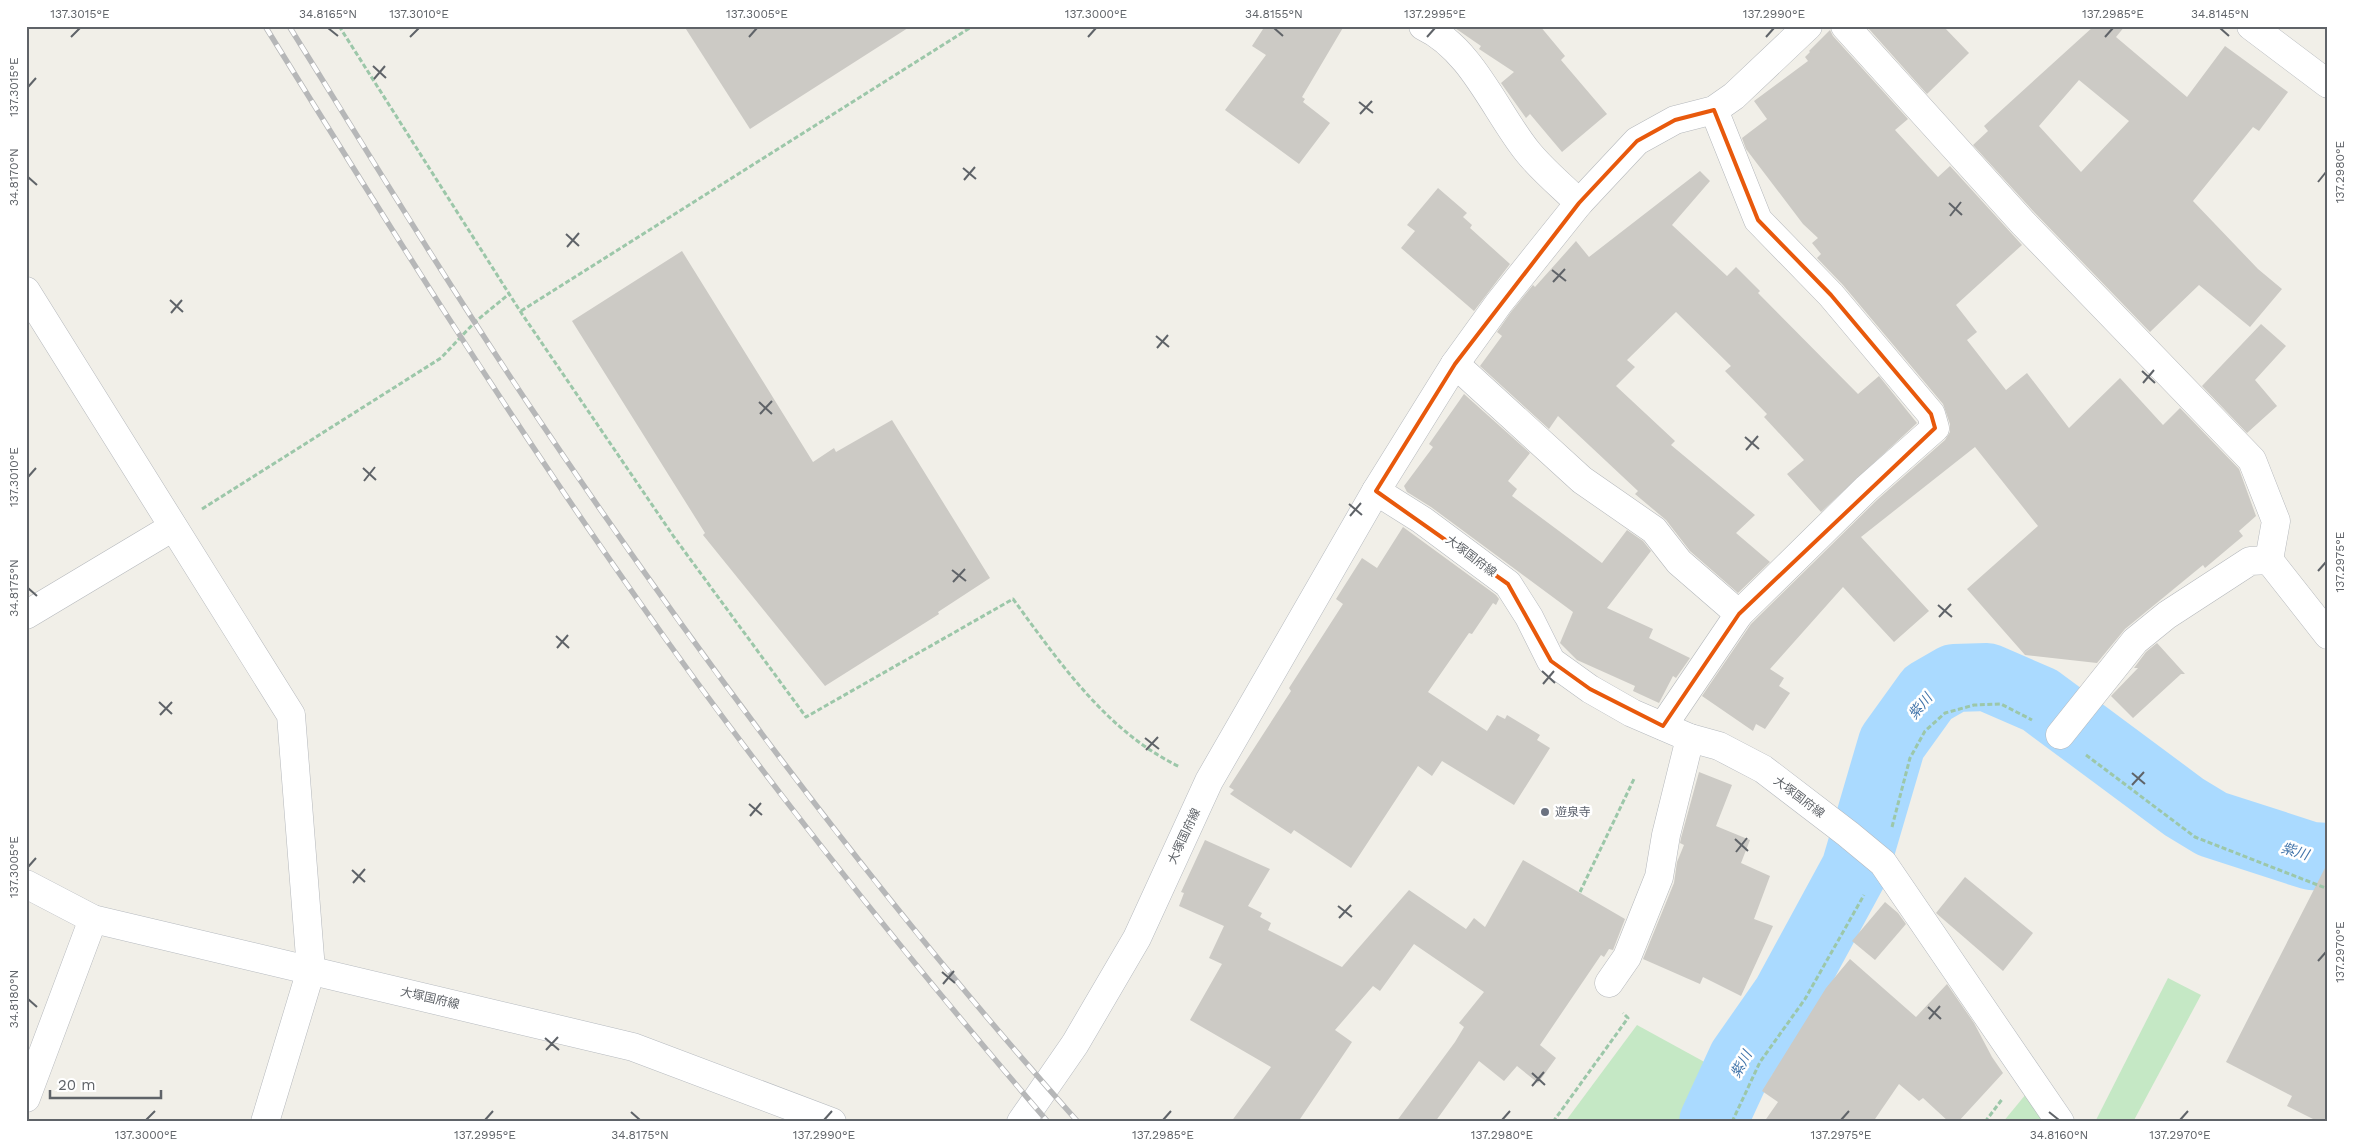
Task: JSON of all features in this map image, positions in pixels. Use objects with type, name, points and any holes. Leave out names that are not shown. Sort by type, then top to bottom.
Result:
[{"type":"street","points":[[1423,26],[1439,34],[1473,71],[1528,152],[1579,203]]},
{"type":"street","points":[[1376,491],[1455,364],[1499,303],[1579,203],[1638,141],[1675,120],[1714,110],[1734,96],[1808,26]]},
{"type":"street","points":[[1845,26],[2024,224],[2252,460],[2276,521],[2269,560],[2328,635]]},
{"type":"street","points":[[2251,26],[2328,84]]},
{"type":"street","points":[[1663,726],[1738,614],[1866,489],[1935,428],[1931,414],[1831,295],[1758,220],[1714,110]]},
{"type":"street","points":[[26,291],[291,715],[311,970],[265,1122]]},
{"type":"street","points":[[1455,364],[1582,480],[1654,530],[1680,562],[1738,614]]},
{"type":"street","name":"大塚国府線","points":[[1021,1122],[1075,1044],[1137,938],[1210,781],[1376,491],[1422,520],[1508,584],[1529,617],[1550,661],[1590,689],[1632,713],[1690,738],[1719,746],[1762,770],[1879,859],[2060,1122]]},
{"type":"street","points":[[26,615],[173,527]]},
{"type":"street","points":[[2060,735],[2086,700],[2135,641],[2167,615],[2250,562],[2269,560]]},
{"type":"street","points":[[1608,983],[1627,957],[1659,877],[1666,835],[1690,738]]},
{"type":"street","name":"大塚国府線","points":[[26,884],[93,919],[633,1047],[832,1122]]},
{"type":"street","points":[[26,1098],[93,919]]},
{"type":"path","points":[[339,26],[520,311],[674,537],[806,717],[1013,599],[1054,655],[1105,715],[1157,756],[1210,781]]},
{"type":"path","points":[[520,311],[973,26]]},
{"type":"path","points":[[173,527],[441,358],[475,322],[509,294]]},
{"type":"path","points":[[1732,1122],[1760,1062],[1805,998],[1879,859],[1910,758],[1925,731],[1945,713],[1974,705],[2002,704],[2060,735],[2196,837],[2328,889]]},
{"type":"path","points":[[1580,892],[1634,779]]},
{"type":"path","points":[[1553,1122],[1628,1018],[1610,1002],[1608,983]]},
{"type":"highlighted area","points":[[1714,110],[1758,220],[1831,295],[1931,414],[1935,428],[1739,614],[1663,726],[1590,689],[1551,661],[1508,584],[1376,491],[1455,364],[1579,203],[1637,141],[1675,120]]},
{"type":"green space","points":[[2168,978],[2201,995],[2133,1122],[2095,1122]]},
{"type":"green space","points":[[1637,1025],[1710,1065],[1685,1122],[1565,1122]]},
{"type":"green space","points":[[2026,1094],[2044,1122],[2003,1122]]},
{"type":"building","points":[[684,26],[911,26],[750,129]]},
{"type":"building","points":[[1265,26],[1344,26],[1302,97],[1305,99],[1303,102],[1330,123],[1299,164],[1225,110],[1266,55],[1252,46]]},
{"type":"building","points":[[1452,26],[1540,26],[1565,56],[1561,60],[1607,114],[1562,152],[1530,114],[1526,118],[1501,83],[1514,72],[1479,49],[1481,46]]},
{"type":"building","points":[[1872,26],[1943,26],[1969,53],[1927,94],[1869,29]]},
{"type":"building","points":[[2094,26],[2125,26],[2116,37],[2187,97],[2225,46],[2288,92],[2259,131],[2253,127],[2193,201],[2258,269],[2282,289],[2250,327],[2199,285],[2150,332],[2035,213],[1973,145],[1988,131],[1984,126]],"holes":[[[2079,80],[2129,121],[2081,172],[2039,126]]]},
{"type":"building","points":[[1830,30],[1833,36],[1908,119],[1895,130],[1938,177],[1950,166],[2022,245],[1956,305],[1977,332],[1967,340],[2006,390],[2027,373],[2069,428],[2120,378],[2163,425],[2180,408],[2239,469],[2256,516],[2239,531],[2243,536],[2205,568],[2203,565],[2125,629],[2097,663],[2025,655],[1967,589],[2038,526],[1975,447],[1861,537],[1929,611],[1894,642],[1843,587],[1770,669],[1784,678],[1779,686],[1790,693],[1765,729],[1756,724],[1753,731],[1702,696],[1751,624],[1877,500],[1945,440],[1950,432],[1950,424],[1943,404],[1843,285],[1817,258],[1821,254],[1812,243],[1818,238],[1803,224],[1746,149],[1742,138],[1767,119],[1754,101],[1808,61],[1805,57],[1809,51]]},
{"type":"building","points":[[1700,171],[1710,181],[1672,225],[1727,276],[1736,267],[1760,291],[1758,293],[1858,394],[1879,376],[1917,423],[1821,512],[1787,474],[1804,460],[1764,417],[1767,414],[1725,371],[1731,366],[1676,312],[1627,360],[1635,367],[1616,386],[1675,441],[1671,445],[1755,515],[1736,533],[1770,562],[1738,593],[1690,551],[1666,520],[1635,494],[1638,491],[1558,416],[1549,429],[1480,366],[1502,336],[1497,332],[1511,312],[1533,285],[1535,287],[1576,241],[1589,257]]},
{"type":"building","points":[[1438,188],[1467,213],[1463,217],[1472,225],[1470,228],[1510,264],[1474,311],[1401,248],[1415,231],[1407,225]]},
{"type":"building","points":[[682,251],[813,462],[834,448],[836,452],[892,420],[990,578],[938,612],[939,614],[825,686],[703,535],[705,533],[572,321]]},
{"type":"building","points":[[2261,324],[2286,346],[2255,380],[2277,406],[2247,433],[2202,386]]},
{"type":"building","points":[[1464,394],[1530,453],[1508,481],[1517,489],[1512,496],[1602,563],[1627,530],[1643,541],[1651,551],[1607,608],[1653,629],[1649,638],[1690,658],[1676,678],[1673,676],[1659,703],[1633,691],[1635,686],[1577,660],[1560,643],[1573,612],[1431,507],[1407,492],[1404,486],[1433,447],[1429,444]]},
{"type":"building","points":[[1403,527],[1499,599],[1496,605],[1493,603],[1472,634],[1469,633],[1428,692],[1487,731],[1497,715],[1505,719],[1507,715],[1540,735],[1537,740],[1550,748],[1514,805],[1442,761],[1432,776],[1418,766],[1351,868],[1294,830],[1291,834],[1230,794],[1234,790],[1229,787],[1291,691],[1289,688],[1343,604],[1336,599],[1362,558],[1377,568]]},
{"type":"building","points":[[2157,643],[2185,674],[2181,674],[2133,718],[2111,696],[2138,668],[2134,668],[2146,652]]},
{"type":"building","points":[[1699,772],[1732,785],[1716,826],[1750,840],[1741,863],[1770,876],[1754,919],[1773,926],[1741,996],[1703,977],[1700,984],[1643,959],[1674,883],[1677,862],[1684,845],[1680,843],[1681,838]]},
{"type":"building","points":[[1205,840],[1270,869],[1248,906],[1262,913],[1260,917],[1271,923],[1268,930],[1342,967],[1409,890],[1466,929],[1474,918],[1485,927],[1523,860],[1625,919],[1613,950],[1609,949],[1604,957],[1601,955],[1540,1045],[1556,1058],[1538,1083],[1517,1066],[1504,1081],[1479,1061],[1435,1122],[1396,1122],[1455,1042],[1464,1027],[1459,1023],[1484,992],[1414,944],[1380,991],[1373,986],[1335,1030],[1352,1042],[1298,1122],[1231,1122],[1271,1067],[1190,1020],[1222,964],[1209,958],[1224,926],[1179,906],[1184,893],[1181,892]]},
{"type":"building","points":[[2328,862],[2328,1122],[2319,1122],[2287,1106],[2292,1096],[2226,1062]]},
{"type":"building","points":[[1965,877],[2033,933],[2003,971],[1936,913]]},
{"type":"building","points":[[1885,902],[1898,913],[1906,924],[1875,960],[1852,941]]},
{"type":"building","points":[[1850,959],[1916,1017],[1947,984],[1974,1023],[2003,1073],[1958,1122],[1949,1122],[1923,1098],[1919,1101],[1899,1084],[1873,1122],[1764,1122],[1778,1102],[1762,1091],[1826,988]]},
{"type":"waterway","name":"紫川","points":[[1713,1122],[1742,1059],[1786,996],[1855,869],[1892,743],[1928,693],[1954,678],[1987,677],[2040,700],[2184,807],[2212,824],[2311,856],[2328,857]]},
{"type":"railway","points":[[265,26],[401,244],[541,459],[686,668],[888,931],[1048,1122]]},
{"type":"railway","points":[[289,26],[498,358],[657,591],[791,773],[860,862],[931,950],[1078,1122]]},
{"type":"place","name":"遊泉寺","points":[[1545,812]]}]
